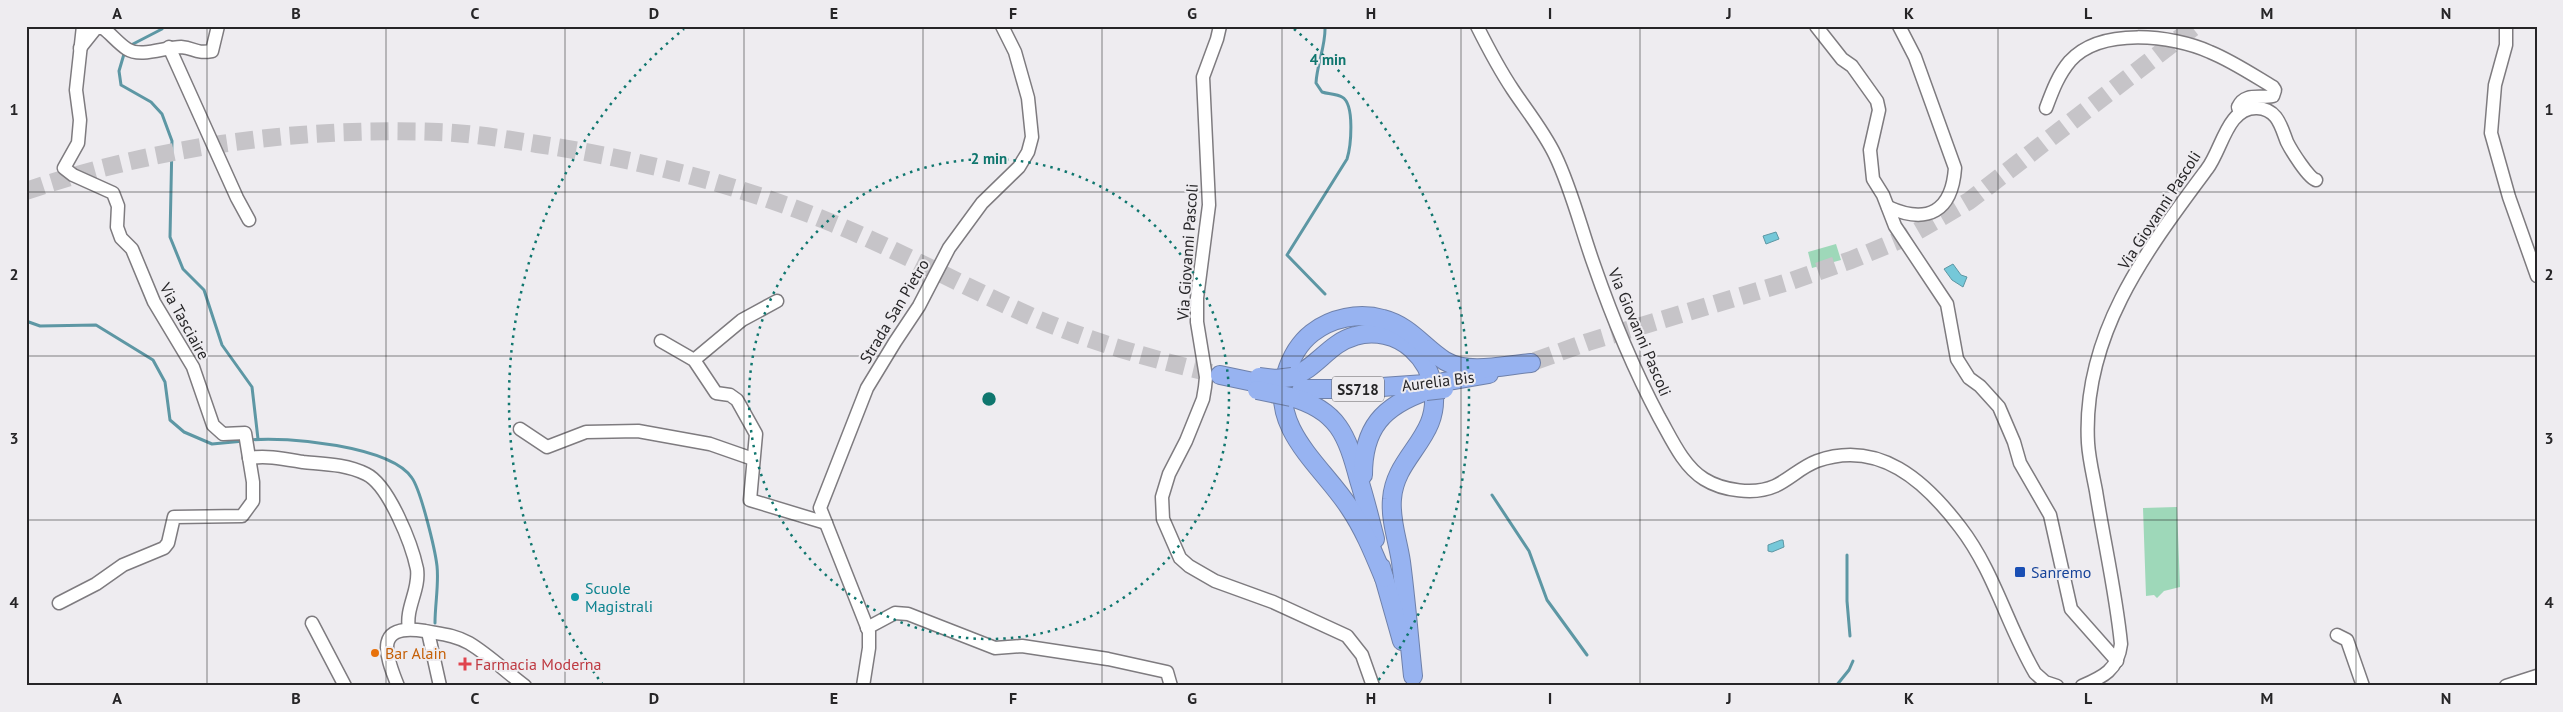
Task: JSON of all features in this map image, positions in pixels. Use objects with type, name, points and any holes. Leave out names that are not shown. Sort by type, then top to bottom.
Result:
[{"type":"highway","name":"Aurelia Bis","points":[[1226,376],[1258,383],[1291,387],[1353,389],[1425,388],[1443,386],[1498,373],[1533,362],[1489,367],[1460,366],[1447,362],[1409,330],[1394,322],[1366,316],[1352,317],[1329,323],[1306,338],[1297,347],[1289,364],[1282,390],[1285,417],[1296,437],[1350,508],[1366,537],[1384,578]]},
{"type":"highway","points":[[1372,334],[1391,337],[1410,347],[1422,360],[1430,374],[1435,401],[1430,425],[1401,471],[1392,496],[1391,515],[1403,576],[1414,681],[1384,578],[1352,451],[1344,433],[1332,418],[1291,387],[1306,370],[1336,344],[1354,336],[1372,334]]},
{"type":"highway","points":[[1371,524],[1363,478],[1368,438],[1387,412],[1425,388]]},
{"type":"street","points":[[80,48],[83,26]]},
{"type":"street","points":[[80,48],[96,28],[99,27],[128,50],[141,52],[169,47],[185,47],[199,53],[212,51],[218,26]]},
{"type":"street","name":"Strada San Pietro","points":[[862,686],[869,648],[867,628],[820,508],[867,388],[919,306],[949,248],[982,203],[1019,167],[1028,152],[1032,137],[1028,98],[1015,52],[1002,26]]},
{"type":"street","name":"Via Giovanni Pascoli","points":[[1220,26],[1203,77],[1209,205],[1197,298],[1197,322],[1206,377],[1205,387],[1203,399],[1186,441],[1169,474],[1162,497],[1163,519],[1180,558],[1189,566],[1215,581],[1273,602],[1347,636],[1362,655],[1372,686]]},
{"type":"street","name":"Via Giovanni Pascoli","points":[[1477,26],[1494,61],[1555,155],[1594,266],[1634,368],[1671,440],[1685,461],[1704,479],[1727,488],[1760,491],[1775,486],[1816,461],[1831,458],[1866,456],[1884,461],[1905,471],[1936,498],[1976,549],[1990,574],[2035,673],[2045,682],[2057,686]]},
{"type":"street","points":[[1816,26],[1842,59],[1852,66],[1863,79],[1879,106],[1870,150],[1873,179],[1888,207],[1895,226],[1948,304],[1957,359],[1969,378],[1980,386],[1999,407],[2014,442],[2020,463],[2050,515],[2070,610],[2118,661],[2109,672],[2082,686]]},
{"type":"street","points":[[1888,207],[1902,213],[1924,213],[1940,209],[1949,198],[1954,175],[1950,147],[1915,57],[1898,26]]},
{"type":"street","points":[[2506,26],[2506,45],[2495,85],[2491,133],[2509,197],[2537,276]]},
{"type":"street","name":"Via Giovanni Pascoli","points":[[2046,108],[2063,70],[2071,60],[2084,51],[2115,40],[2150,37],[2162,38],[2211,52],[2273,87],[2275,93],[2273,96],[2254,96],[2242,100],[2238,106],[2240,113],[2228,129],[2210,166],[2149,249],[2109,320],[2098,352],[2088,397],[2088,443],[2120,635],[2121,644],[2118,661]]},
{"type":"street","points":[[169,47],[237,198],[249,220]]},
{"type":"street","name":"Via Tasciaire","points":[[59,603],[96,584],[124,564],[164,548],[168,543],[174,517],[242,516],[253,501],[245,433],[223,434],[213,425],[194,367],[154,302],[132,249],[121,238],[116,227],[118,206],[113,193],[73,175],[64,168],[78,143],[80,120],[76,90],[80,48]]},
{"type":"street","points":[[2240,113],[2258,108],[2269,111],[2276,116],[2282,125],[2288,144],[2310,177],[2316,180]]},
{"type":"street","points":[[694,360],[742,320],[777,301]]},
{"type":"street","points":[[660,341],[694,360],[716,393],[730,395],[736,400],[749,420],[756,434],[750,500],[826,523]]},
{"type":"street","points":[[520,429],[547,447],[586,432],[638,431],[710,444],[753,459]]},
{"type":"street","points":[[249,457],[280,458],[347,466],[368,475],[377,484],[389,499],[399,520],[411,547],[417,571],[416,589],[407,616],[409,629]]},
{"type":"street","points":[[867,628],[895,613],[908,614],[995,648],[1022,646],[1167,672],[1171,686]]},
{"type":"street","points":[[312,623],[346,686]]},
{"type":"street","points":[[398,686],[388,663],[388,643],[391,635],[400,629],[449,634],[469,644],[525,686]]},
{"type":"street","points":[[428,632],[440,686]]},
{"type":"street","points":[[2337,635],[2347,640],[2363,686]]},
{"type":"street","points":[[2506,686],[2537,676]]},
{"type":"green space","points":[[1836,244],[1841,260],[1812,268],[1808,252]]},
{"type":"green space","points":[[2177,507],[2180,587],[2164,591],[2157,598],[2154,595],[2146,596],[2143,508]]},
{"type":"water","points":[[1776,232],[1779,239],[1766,244],[1763,236]]},
{"type":"water","points":[[1953,264],[1961,275],[1967,277],[1963,287],[1952,280],[1944,269]]},
{"type":"water","points":[[1783,540],[1784,547],[1772,552],[1768,551],[1768,545]]},
{"type":"waterway","points":[[133,44],[162,29],[163,26]]},
{"type":"waterway","points":[[1325,26],[1316,83],[1322,92],[1340,96],[1346,101],[1349,108],[1351,136],[1347,159],[1287,255],[1325,294]]},
{"type":"waterway","points":[[124,54],[119,71],[121,85],[151,102],[162,114],[172,141],[170,237],[183,269],[204,290],[222,345],[252,387],[258,439]]},
{"type":"waterway","points":[[26,321],[40,326],[96,325],[153,360],[165,382],[170,420],[184,432],[212,444],[244,441]]},
{"type":"waterway","points":[[250,440],[266,439],[312,442],[361,451],[383,458],[400,467],[412,478],[423,507],[436,558],[438,580],[435,623]]},
{"type":"waterway","points":[[1492,495],[1529,551],[1547,600],[1587,655]]},
{"type":"waterway","points":[[1847,555],[1847,601],[1850,636]]},
{"type":"waterway","points":[[1836,686],[1849,670],[1853,661]]},
{"type":"tunnel","points":[[1535,361],[1588,342],[1791,281],[1851,260],[1907,237],[1969,201],[2195,26]]},
{"type":"tunnel","points":[[26,191],[76,175],[178,151],[281,137],[386,131],[438,132],[513,140],[650,165],[760,196],[858,234],[1057,327],[1126,351],[1220,375]]},
{"type":"place","name":"Sanremo","points":[[2020,572]]},
{"type":"place","name":"Scuole Magistrali","points":[[575,597]]},
{"type":"place","name":"Bar Alain","points":[[375,653]]},
{"type":"place","name":"Farmacia Moderna","points":[[465,664]]}]
